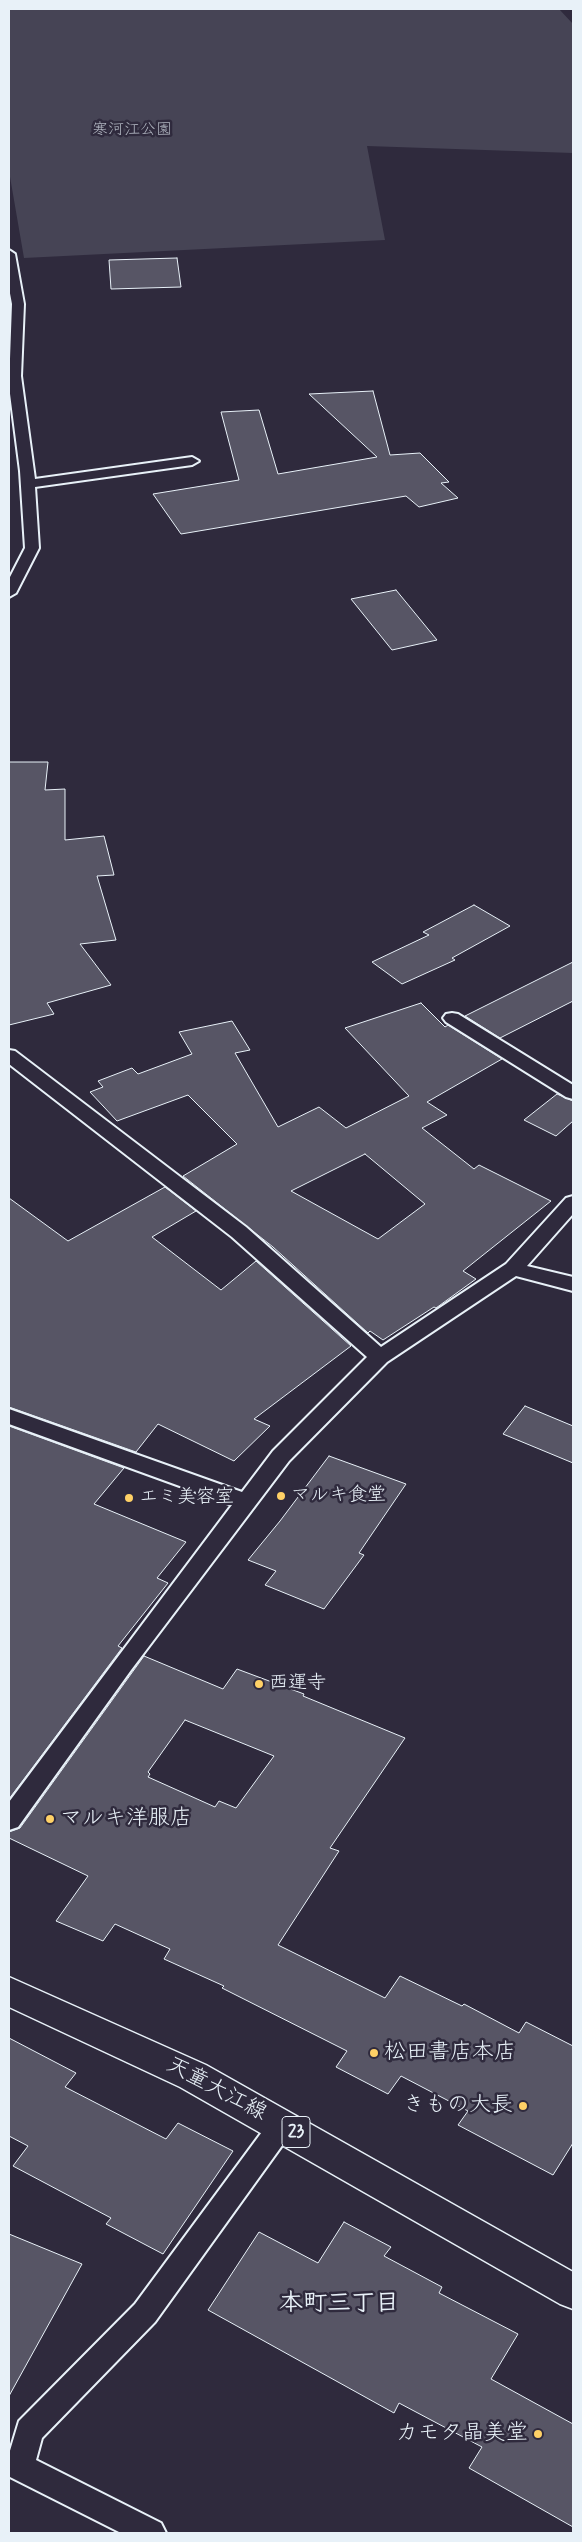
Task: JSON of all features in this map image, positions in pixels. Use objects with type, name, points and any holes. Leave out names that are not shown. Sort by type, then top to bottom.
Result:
[{"type":"main road","name":"天童大江線","points":[[9,1991],[193,2076],[573,2292]]},
{"type":"lane","points":[[9,254],[18,304],[12,376],[28,484],[32,548],[9,593]]},
{"type":"lane","points":[[28,484],[192,462]]},
{"type":"lane","points":[[452,1018],[573,1093]]},
{"type":"lane","points":[[9,1055],[239,1232],[380,1357]]},
{"type":"lane","points":[[9,1820],[281,1456],[380,1357],[513,1269],[573,1202]]},
{"type":"lane","points":[[513,1269],[573,1284]]},
{"type":"lane","points":[[9,1416],[246,1502]]},
{"type":"lane","points":[[151,2533],[20,2467],[29,2431],[145,2313],[282,2125]]},
{"type":"green space","name":"寒河江公園","points":[[9,9],[559,9],[573,24],[573,153],[367,146],[385,240],[24,258],[9,171]]},
{"type":"building","points":[[177,258],[181,287],[111,289],[109,260]]},
{"type":"building","points":[[373,391],[390,455],[420,453],[449,482],[441,483],[458,498],[419,507],[406,496],[181,534],[153,494],[239,480],[221,412],[259,410],[278,474],[377,457],[309,394]]},
{"type":"building","points":[[396,590],[437,640],[392,650],[351,599]]},
{"type":"building","points":[[9,762],[48,762],[45,790],[65,789],[65,840],[104,836],[114,875],[97,876],[116,940],[80,944],[111,985],[47,1003],[54,1014],[9,1025]]},
{"type":"building","points":[[474,905],[510,926],[452,958],[455,960],[402,984],[372,962],[429,935],[423,932]]},
{"type":"building","points":[[573,962],[573,1001],[500,1038],[465,1016]]},
{"type":"building","points":[[421,1003],[445,1027],[448,1025],[502,1059],[427,1102],[447,1115],[422,1128],[474,1169],[479,1165],[551,1201],[463,1271],[476,1279],[436,1308],[434,1307],[383,1340],[370,1331],[368,1333],[273,1247],[183,1176],[237,1144],[188,1095],[117,1121],[90,1092],[103,1087],[98,1081],[132,1068],[138,1074],[192,1054],[179,1032],[232,1021],[250,1050],[235,1053],[278,1127],[319,1107],[346,1128],[409,1096],[345,1028]],"holes":[[[365,1154],[425,1204],[378,1239],[291,1191]]]},
{"type":"building","points":[[557,1094],[573,1101],[573,1121],[556,1136],[524,1120]]},
{"type":"building","points":[[165,1187],[196,1211],[152,1237],[221,1290],[256,1261],[351,1346],[254,1419],[270,1426],[234,1461],[158,1424],[136,1452],[9,1407],[9,1198],[68,1241]]},
{"type":"building","points":[[525,1406],[573,1426],[573,1463],[503,1434]]},
{"type":"building","points":[[9,1426],[124,1468],[94,1504],[186,1542],[157,1578],[168,1583],[118,1646],[122,1648],[9,1799]]},
{"type":"building","points":[[329,1456],[406,1484],[359,1553],[364,1555],[324,1609],[265,1585],[276,1571],[248,1560]]},
{"type":"building","points":[[144,1656],[223,1689],[237,1669],[304,1694],[303,1696],[405,1738],[330,1848],[339,1851],[278,1945],[385,1998],[400,1976],[462,2006],[464,2004],[519,2033],[526,2022],[573,2046],[573,2143],[553,2175],[458,2125],[468,2111],[401,2076],[388,2094],[336,2067],[347,2051],[222,1988],[224,1986],[164,1959],[170,1949],[115,1924],[103,1941],[56,1921],[88,1876],[9,1838],[9,1832],[20,1828]],"holes":[[[185,1720],[274,1756],[236,1808],[219,1801],[215,1807],[148,1777],[150,1774],[148,1772]]]},
{"type":"building","points":[[9,2038],[76,2073],[65,2087],[166,2139],[178,2123],[233,2151],[163,2254],[106,2224],[111,2218],[13,2166],[28,2146],[9,2136]]},
{"type":"building","points":[[344,2222],[391,2247],[384,2256],[442,2287],[439,2293],[518,2334],[491,2379],[573,2424],[573,2527],[469,2468],[482,2447],[399,2403],[394,2413],[208,2310],[259,2232],[318,2263]]},
{"type":"building","points":[[9,2234],[82,2264],[9,2396]]},
{"type":"place","name":"マルキ食堂","points":[[281,1496]]},
{"type":"place","name":"エミ美容室","points":[[129,1498]]},
{"type":"place","name":"西運寺","points":[[259,1684]]},
{"type":"place","name":"マルキ洋服店","points":[[50,1819]]},
{"type":"place","name":"松田書店本店","points":[[374,2053]]},
{"type":"place","name":"きもの大長","points":[[523,2106]]},
{"type":"place","name":"カモタ晶美堂","points":[[538,2434]]},
{"type":"district","name":"本町三丁目","points":[[339,2305]]}]
